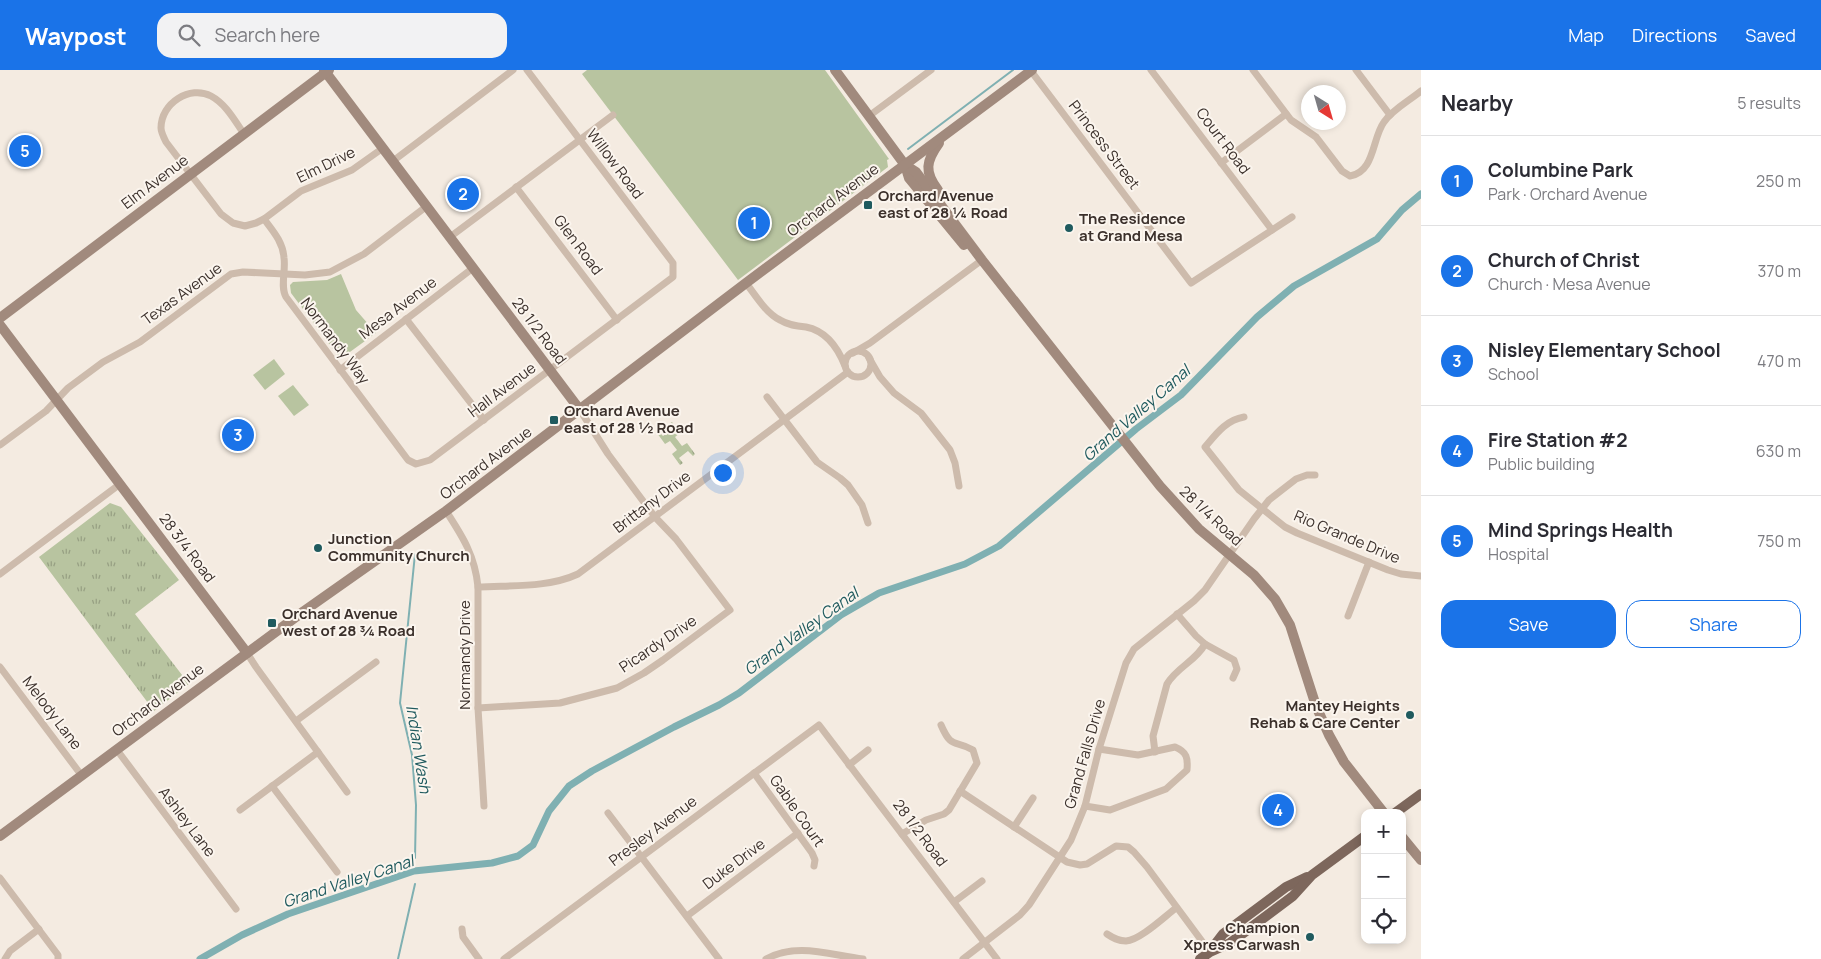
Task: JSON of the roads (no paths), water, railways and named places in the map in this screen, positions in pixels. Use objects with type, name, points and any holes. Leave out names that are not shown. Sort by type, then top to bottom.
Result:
[{"type":"main road","name":"28 1/4 Road","points":[[835,70],[905,165],[909,178],[964,245],[982,260]]},
{"type":"main road","name":"28 1/2 Road","points":[[326,71],[580,410]]},
{"type":"main road","name":"Elm Avenue","points":[[0,318],[326,71]]},
{"type":"main road","name":"Orchard Avenue","points":[[0,836],[354,574],[446,511],[746,283],[1031,71]]},
{"type":"main road","points":[[948,133],[931,156],[928,164],[929,174],[931,181],[956,214],[967,238]]},
{"type":"main road","name":"28 1/4 Road","points":[[905,165],[916,172],[982,260],[1178,507],[1262,584],[1280,607],[1295,637],[1316,706],[1329,735],[1353,776],[1381,809]]},
{"type":"main road","name":"28 3/4 Road","points":[[0,326],[247,653]]},
{"type":"main road","points":[[1400,809],[1421,794]]},
{"type":"main road","points":[[1200,959],[1210,952],[1230,944],[1293,896],[1312,875],[1361,839]]},
{"type":"main road","points":[[1406,842],[1421,860]]},
{"type":"street","points":[[393,161],[513,70]]},
{"type":"street","name":"Willow Road","points":[[526,70],[673,263],[672,277]]},
{"type":"street","points":[[869,116],[931,70]]},
{"type":"street","name":"Court Road","points":[[1151,70],[1272,230]]},
{"type":"street","points":[[1253,70],[1295,124],[1316,137],[1342,171],[1352,176],[1365,167],[1379,130],[1390,115],[1421,92]]},
{"type":"street","points":[[1356,70],[1390,115]]},
{"type":"street","name":"Princess Street","points":[[1031,71],[1191,283],[1272,230]]},
{"type":"street","points":[[190,174],[166,142],[161,128],[164,115],[174,101],[192,92],[209,95],[220,101],[244,134]]},
{"type":"street","points":[[1221,163],[1286,114]]},
{"type":"street","points":[[450,237],[613,115]]},
{"type":"street","name":"Elm Drive","points":[[190,174],[227,220],[245,226],[264,219],[301,191],[352,170],[383,148]]},
{"type":"street","name":"Glen Road","points":[[516,187],[617,320]]},
{"type":"street","name":"Texas Avenue","points":[[0,445],[46,411],[68,388],[103,362],[140,342],[231,274],[243,272],[305,274],[330,272],[364,254],[426,206]]},
{"type":"street","points":[[1272,230],[1292,217]]},
{"type":"street","name":"Normandy Way","points":[[264,219],[283,248],[285,273],[283,292],[286,297],[404,456],[416,464]]},
{"type":"street","points":[[847,369],[846,359],[853,353],[870,343],[982,260]]},
{"type":"street","name":"Mesa Avenue","points":[[340,370],[473,268]]},
{"type":"street","name":"Hall Avenue","points":[[416,464],[430,460],[672,277]]},
{"type":"street","points":[[746,283],[775,318],[790,325],[812,329],[827,337],[838,350],[847,369],[855,377],[864,376],[870,370],[871,362],[869,358]]},
{"type":"street","points":[[406,319],[484,420]]},
{"type":"street","points":[[853,353],[860,352],[869,358],[880,377],[894,393],[921,413],[950,450],[955,463],[959,486]]},
{"type":"street","name":"Brittany Drive","points":[[478,587],[549,583],[569,578],[589,567],[784,420],[847,369]]},
{"type":"street","points":[[767,397],[817,462],[848,486],[862,506],[868,523]]},
{"type":"street","name":"28 1/2 Road","points":[[580,410],[608,454],[655,517],[676,538],[730,610]]},
{"type":"street","name":"Rio Grande Drive","points":[[1244,417],[1234,419],[1226,425],[1205,447],[1238,490],[1290,530],[1401,574],[1421,576]]},
{"type":"street","name":"Grand Falls Drive","points":[[963,959],[1020,915],[1060,858],[1078,826],[1099,749],[1130,654],[1140,642],[1194,602],[1205,590],[1270,500],[1296,479],[1307,475],[1315,475]]},
{"type":"street","points":[[0,574],[120,484]]},
{"type":"street","name":"Normandy Drive","points":[[446,511],[470,551],[478,587],[478,708],[484,806]]},
{"type":"street","points":[[1348,616],[1369,562]]},
{"type":"street","name":"Picardy Drive","points":[[478,708],[560,702],[617,688],[657,665],[730,610]]},
{"type":"street","points":[[1177,614],[1205,644],[1234,660],[1237,668],[1233,678]]},
{"type":"street","points":[[1155,752],[1153,736],[1171,677],[1194,659],[1205,644]]},
{"type":"street","name":"28 3/4 Road","points":[[247,653],[347,792]]},
{"type":"street","points":[[296,721],[376,662]]},
{"type":"street","name":"Melody Lane","points":[[0,667],[82,776]]},
{"type":"street","name":"28 1/2 Road","points":[[819,725],[997,959]]},
{"type":"street","name":"Presley Avenue","points":[[504,959],[819,725]]},
{"type":"street","points":[[902,834],[926,820],[950,810],[977,762],[972,750],[952,743],[941,726]]},
{"type":"street","points":[[1085,806],[1110,810],[1166,788],[1187,770],[1188,759],[1180,749],[1169,747],[1138,755],[1099,749]]},
{"type":"street","name":"Ashley Lane","points":[[117,750],[236,909]]},
{"type":"street","points":[[849,765],[868,750]]},
{"type":"street","points":[[240,810],[318,752]]},
{"type":"street","name":"Gable Court","points":[[754,773],[812,853],[815,860],[814,866]]},
{"type":"street","points":[[272,786],[337,872]]},
{"type":"street","points":[[960,791],[1060,858],[1074,864],[1087,864],[1116,846],[1128,848],[1147,867],[1210,952]]},
{"type":"street","points":[[1014,827],[1033,798]]},
{"type":"street","points":[[608,813],[719,959]]},
{"type":"street","name":"Duke Drive","points":[[687,916],[798,833]]},
{"type":"street","points":[[0,878],[58,955],[58,959]]},
{"type":"street","points":[[954,902],[982,881]]},
{"type":"street","points":[[1107,934],[1123,941],[1136,938],[1176,908]]},
{"type":"street","points":[[5,959],[10,951],[38,929]]},
{"type":"street","points":[[462,929],[462,937],[479,959]]},
{"type":"street","points":[[766,959],[781,952],[793,950],[807,950],[847,958],[863,959]]},
{"type":"waterway","name":"Indian Wash","points":[[908,149],[1013,70]]},
{"type":"waterway","name":"Grand Valley Canal","points":[[200,959],[242,935],[288,914],[414,871],[492,863],[518,856],[533,845],[549,811],[569,786],[592,771],[739,693],[841,615],[879,593],[965,564],[999,546],[1136,429],[1181,395],[1257,317],[1294,286],[1377,239],[1402,210],[1421,194]]},
{"type":"waterway","name":"Indian Wash","points":[[415,554],[400,703],[412,755],[416,805],[415,858]]},
{"type":"waterway","name":"Indian Wash","points":[[398,959],[415,884]]},
{"type":"place","name":"Mind Springs Health","points":[[25,151]]},
{"type":"place","name":"Church of Christ","points":[[463,194]]},
{"type":"place","name":"Orchard Avenue east of 28 ¼ Road","points":[[868,205]]},
{"type":"place","name":"Columbine Park","points":[[754,223]]},
{"type":"place","name":"The Residence at Grand Mesa","points":[[1069,228]]},
{"type":"place","name":"Orchard Avenue east of 28 ½ Road","points":[[554,420]]},
{"type":"place","name":"Nisley Elementary School","points":[[238,435]]},
{"type":"place","name":"Junction Community Church","points":[[318,548]]},
{"type":"place","name":"Orchard Avenue west of 28 ¾ Road","points":[[272,623]]},
{"type":"place","name":"Mantey Heights Rehab & Care Center","points":[[1410,715]]},
{"type":"place","name":"Fire Station #2","points":[[1278,810]]},
{"type":"place","name":"Champion Xpress Carwash","points":[[1310,937]]}]
